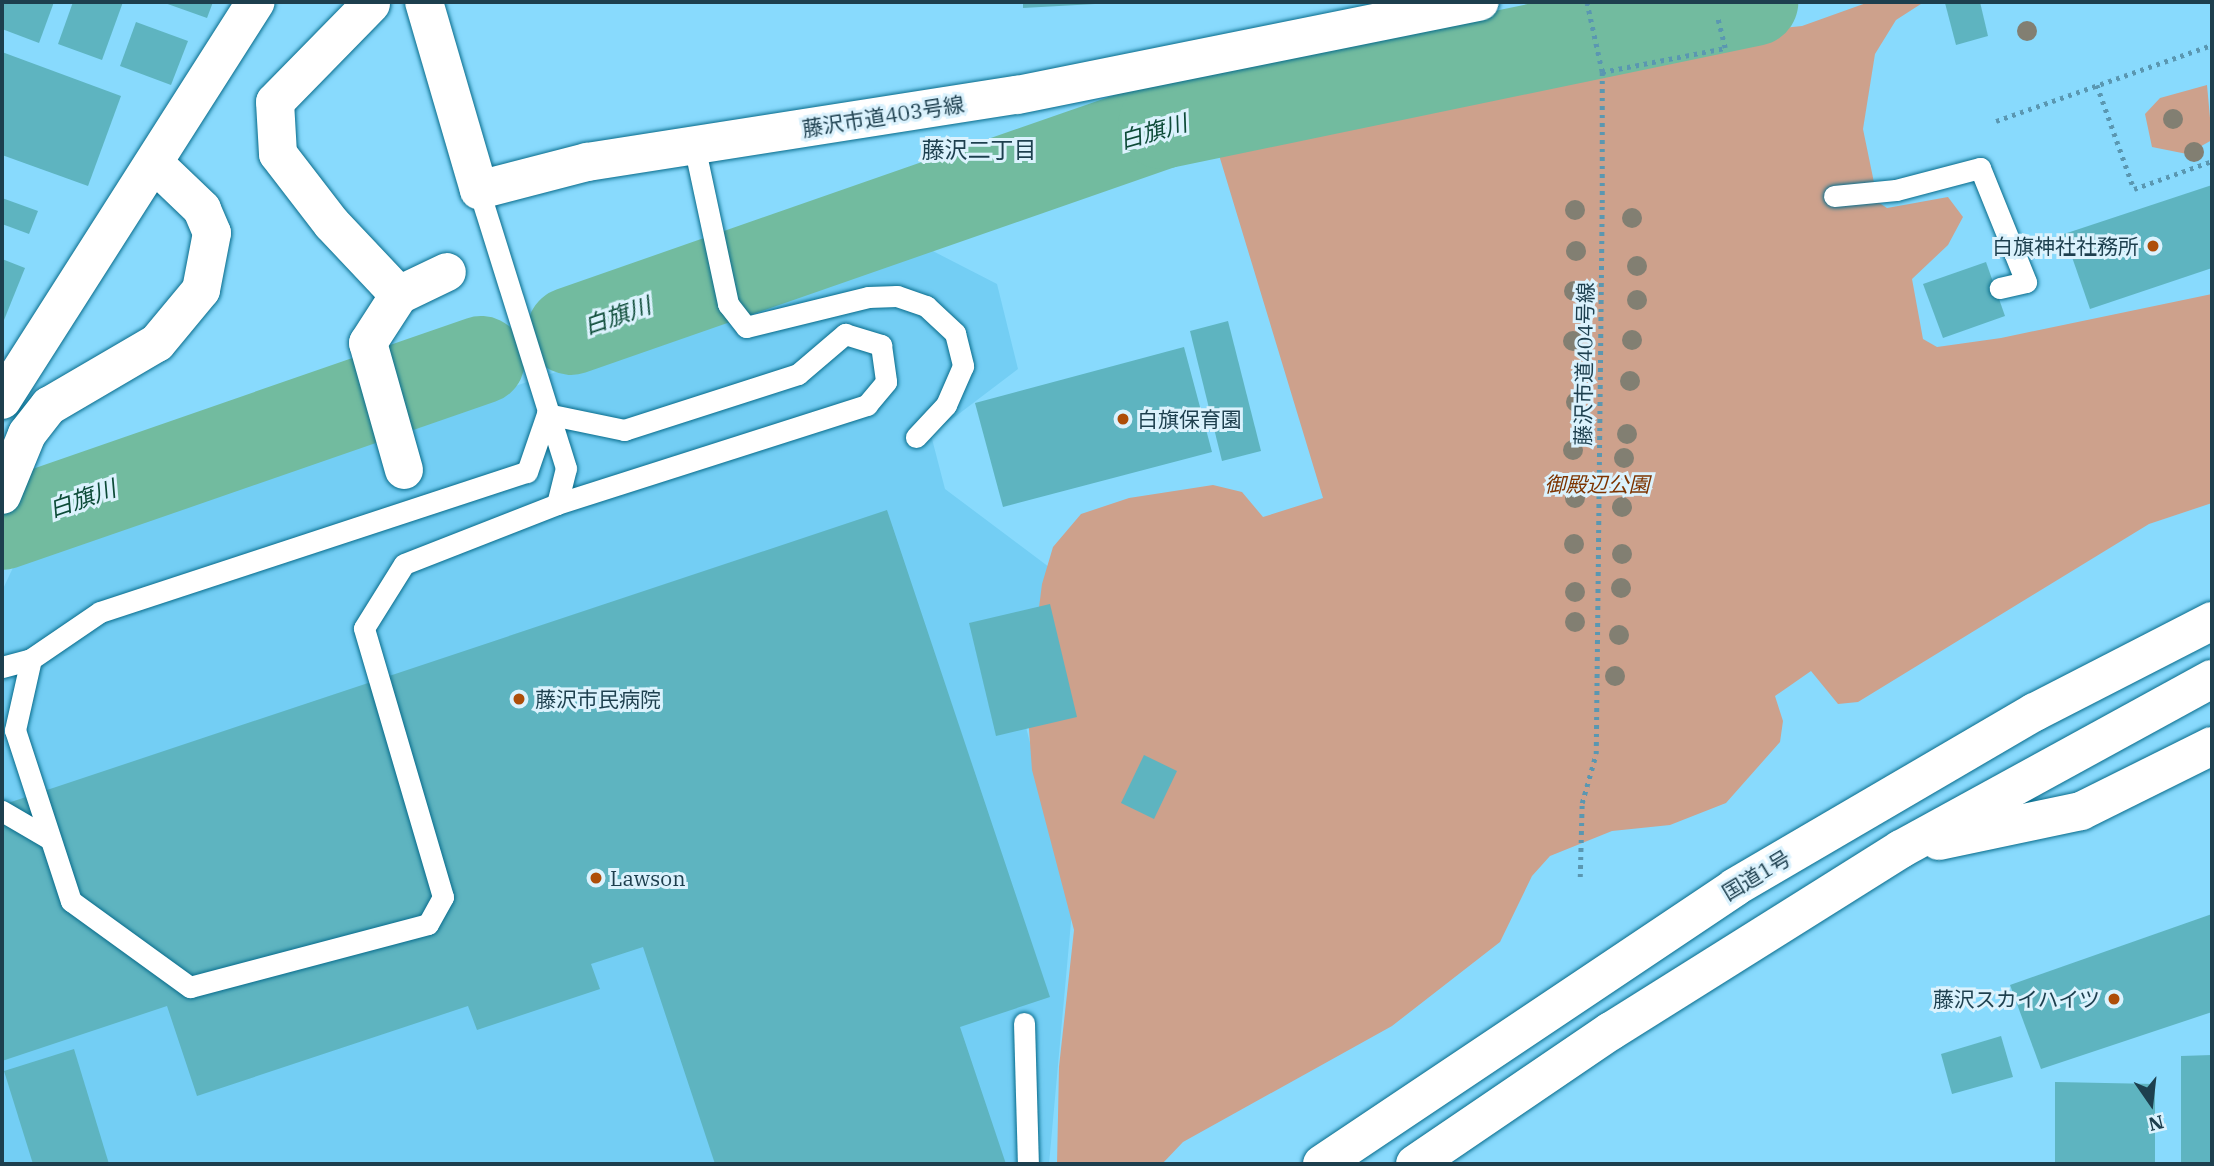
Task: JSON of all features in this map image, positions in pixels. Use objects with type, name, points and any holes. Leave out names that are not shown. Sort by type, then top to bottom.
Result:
[{"type":"main road","points":[[2,400],[156,165],[256,2]]},
{"type":"main road","points":[[424,2],[478,190]]},
{"type":"main road","name":"藤沢市道403号線","points":[[478,190],[587,162],[1017,95],[1480,2]]},
{"type":"main road","points":[[371,4],[275,102],[278,154],[332,224],[399,295]]},
{"type":"main road","points":[[6,482],[49,406],[157,343],[201,290],[212,233],[202,209],[156,165]]},
{"type":"main road","points":[[404,470],[368,343],[399,295],[447,272]]},
{"type":"main road","name":"国道1号","points":[[1322,1164],[1735,887],[2035,712],[2212,621]]},
{"type":"main road","points":[[1415,1164],[1611,1031],[1901,849],[2212,679]]},
{"type":"main road","points":[[1901,849],[2081,811],[2212,746]]},
{"type":"lane","points":[[694,145],[728,304],[747,327],[868,297],[897,296],[926,306],[955,333],[964,366],[946,405],[916,437]]},
{"type":"lane","points":[[1834,196],[1896,190],[1980,168],[2026,282],[2000,288]]},
{"type":"lane","points":[[478,190],[565,468],[557,504]]},
{"type":"lane","points":[[31,659],[15,730],[71,901],[190,987],[428,924],[443,897],[364,628],[404,564],[557,504],[867,405],[886,382],[881,345],[845,334],[798,374],[624,430],[547,414]]},
{"type":"lane","points":[[2,667],[31,659],[100,612],[527,472],[547,414]]},
{"type":"lane","points":[[2,811],[51,839]]},
{"type":"lane","points":[[1024,1023],[1028,1164]]},
{"type":"path","name":"藤沢市道404号線","points":[[1580,877],[1582,803],[1596,754],[1602,72],[1588,7]]},
{"type":"path","points":[[1602,72],[1725,48],[1717,19]]},
{"type":"path","points":[[1996,121],[2212,45]]},
{"type":"path","points":[[2097,85],[2134,189],[2212,161]]},
{"type":"shaded area","name":"藤沢市民病院","points":[[923,246],[997,284],[1018,369],[931,435],[945,489],[1061,576],[1021,707],[1072,911],[1049,1164],[2,1164],[2,591],[18,557]]},
{"type":"green space","name":"御殿辺公園","points":[[1869,2],[1924,2],[1896,20],[1875,54],[1863,129],[1878,202],[1887,208],[1948,197],[1963,217],[1948,245],[1912,279],[1923,339],[1937,347],[2001,338],[2212,294],[2212,503],[2149,524],[1858,702],[1838,704],[1811,671],[1775,696],[1783,721],[1780,742],[1726,803],[1670,825],[1612,831],[1550,856],[1532,876],[1500,942],[1392,1026],[1183,1142],[1162,1164],[1057,1164],[1059,1067],[1074,930],[1032,770],[1027,702],[1042,584],[1053,547],[1081,514],[1129,498],[1213,485],[1242,492],[1263,517],[1323,498],[1219,155],[1566,64],[1688,38],[1802,26]]},
{"type":"green space","points":[[2207,85],[2212,140],[2187,154],[2152,147],[2145,114],[2160,98]]},
{"type":"building","points":[[2,2],[54,2],[39,43],[2,29]]},
{"type":"building","points":[[73,2],[123,2],[102,60],[58,44]]},
{"type":"building","points":[[162,2],[213,2],[207,18]]},
{"type":"building","points":[[1023,2],[1095,2],[1095,4],[1023,8]]},
{"type":"building","points":[[1980,2],[1988,36],[1956,45],[1945,3]]},
{"type":"building","points":[[136,22],[188,41],[171,85],[120,66]]},
{"type":"building","points":[[2,52],[121,96],[88,186],[2,155]]},
{"type":"building","points":[[2212,185],[2212,268],[2090,309],[2064,234]]},
{"type":"building","points":[[2,198],[38,211],[29,234],[2,224]]},
{"type":"building","points":[[2,259],[25,268],[2,325]]},
{"type":"building","points":[[1986,262],[2005,316],[1943,338],[1923,284]]},
{"type":"building","points":[[1228,321],[1261,451],[1222,461],[1190,331]]},
{"type":"building","points":[[1184,347],[1212,452],[1003,507],[975,403]]},
{"type":"building","points":[[887,510],[1050,997],[960,1027],[1006,1164],[715,1164],[643,947],[591,964],[600,989],[477,1030],[468,1006],[197,1096],[167,1006],[2,1061],[2,805]]},
{"type":"building","points":[[1050,604],[1077,717],[996,736],[969,623]]},
{"type":"building","points":[[1144,755],[1177,771],[1154,819],[1121,803]]},
{"type":"building","name":"藤沢スカイハイツ","points":[[2212,914],[2212,1012],[2041,1069],[2010,985]]},
{"type":"building","points":[[2001,1036],[2013,1077],[1952,1094],[1941,1054]]},
{"type":"building","points":[[74,1049],[109,1164],[33,1164],[4,1071]]},
{"type":"building","points":[[2212,1055],[2212,1164],[2181,1164],[2181,1056]]},
{"type":"building","points":[[2055,1082],[2155,1084],[2155,1164],[2055,1164]]},
{"type":"waterway","name":"白旗川","points":[[571,331],[1162,125],[1754,2]]},
{"type":"waterway","name":"白旗川","points":[[2,526],[481,360]]},
{"type":"place","name":"白旗神社社務所","points":[[2153,246]]},
{"type":"place","name":"白旗保育園","points":[[1123,419]]},
{"type":"place","name":"藤沢市民病院","points":[[519,699]]},
{"type":"place","name":"Lawson","points":[[596,878]]},
{"type":"place","name":"藤沢スカイハイツ","points":[[2114,999]]},
{"type":"district","name":"藤沢二丁目","points":[[979,149]]}]
